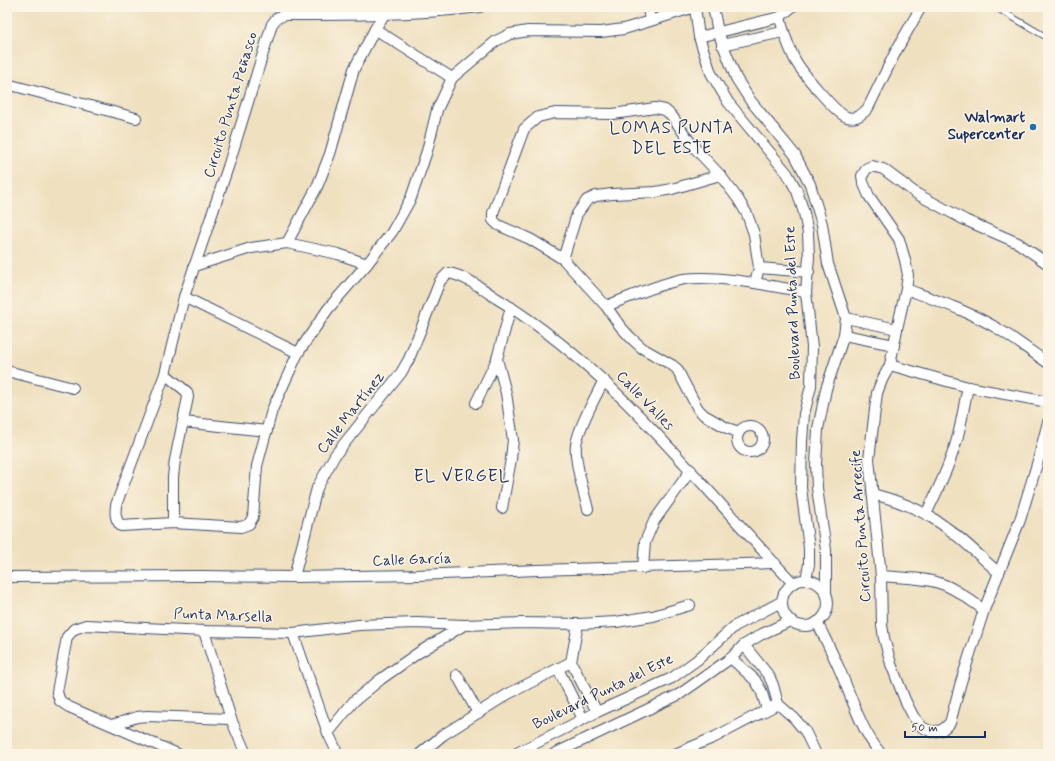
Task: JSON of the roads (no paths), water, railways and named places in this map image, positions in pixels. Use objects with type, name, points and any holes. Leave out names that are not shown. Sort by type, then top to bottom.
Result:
[{"type":"street","name":"Circuito Punta Peñasco","points":[[480,7],[453,10],[385,13],[285,15],[277,18],[272,24],[228,167],[184,297],[165,374],[116,504],[116,520],[121,526],[173,523],[241,527],[249,524],[253,517],[257,466],[272,410],[298,353],[328,309],[367,264],[392,232],[411,198],[427,151],[437,110],[452,78],[496,41],[510,34],[528,30],[601,32],[624,29],[695,7]]},
{"type":"street","points":[[648,7],[650,21]]},
{"type":"street","name":"Boulevard Punta del Este","points":[[695,7],[699,37],[711,73],[728,102],[787,173],[802,202],[808,233],[810,257],[806,292],[812,347],[811,386],[804,421],[800,488],[809,548],[809,564],[806,580]]},
{"type":"street","name":"Boulevard Punta del Este","points":[[713,7],[722,45],[736,78],[762,116],[795,155],[810,184],[822,224],[828,264],[846,318],[844,335],[826,389],[818,429],[816,464],[817,488],[826,550],[826,593]]},
{"type":"street","points":[[699,37],[780,17],[792,7]]},
{"type":"street","points":[[780,17],[783,32],[795,59],[804,72],[833,107],[846,117],[854,118],[868,108],[896,51],[921,7]]},
{"type":"street","points":[[287,242],[317,187],[330,154],[354,69],[385,13]]},
{"type":"street","points":[[375,29],[452,78]]},
{"type":"street","points":[[722,45],[783,32]]},
{"type":"street","points":[[7,84],[136,118]]},
{"type":"street","points":[[739,432],[727,428],[704,415],[698,409],[677,369],[672,364],[642,348],[620,326],[606,306],[563,259],[530,239],[498,225],[493,220],[493,213],[524,129],[538,117],[555,114],[613,114],[655,108],[665,110],[672,116],[692,145],[720,175],[738,198],[747,214],[754,234],[759,268],[755,282]]},
{"type":"street","points":[[749,127],[762,116]]},
{"type":"street","name":"Circuito Punta Arrecife","points":[[1048,264],[1018,243],[965,220],[917,194],[883,169],[872,166],[867,168],[862,176],[869,196],[898,239],[908,275],[890,366],[877,393],[869,459],[881,576],[882,625],[891,664],[913,716],[922,727],[932,732],[942,730],[950,723],[984,610],[1020,520],[1048,422]]},
{"type":"street","points":[[563,259],[577,214],[587,200],[596,196],[656,192],[672,189],[720,175]]},
{"type":"street","points":[[194,266],[251,248],[287,242],[338,254],[367,264]]},
{"type":"street","points":[[759,268],[809,272]]},
{"type":"street","name":"Calle Valles","points":[[448,273],[458,275],[511,307],[556,340],[604,380],[691,470],[774,563],[793,582]]},
{"type":"street","name":"Calle Martínez","points":[[294,577],[317,488],[335,455],[401,373],[409,360],[440,281],[448,273]]},
{"type":"street","points":[[606,306],[663,284],[685,279],[707,278],[755,282],[806,292]]},
{"type":"street","points":[[906,289],[943,302],[977,317],[1000,330],[1048,363]]},
{"type":"street","points":[[184,297],[298,353]]},
{"type":"street","points":[[476,403],[497,359],[511,307]]},
{"type":"street","points":[[846,318],[897,329]]},
{"type":"street","points":[[844,335],[894,345]]},
{"type":"street","points":[[497,359],[506,393],[513,440],[502,508]]},
{"type":"street","points":[[890,366],[968,386],[1048,402]]},
{"type":"street","points":[[7,370],[73,388]]},
{"type":"street","points":[[165,374],[187,392],[188,397],[175,460],[173,477],[173,523]]},
{"type":"street","points":[[588,509],[578,470],[576,446],[584,422],[604,380]]},
{"type":"street","points":[[926,514],[944,479],[951,458],[957,438],[968,386]]},
{"type":"street","points":[[183,422],[266,431]]},
{"type":"street","points":[[643,568],[645,542],[654,522],[691,470]]},
{"type":"street","points":[[872,494],[891,499],[926,514],[946,527],[999,573]]},
{"type":"street","name":"Calle García","points":[[7,577],[294,577],[417,575],[774,563]]},
{"type":"street","points":[[881,576],[921,579],[942,584],[959,592],[984,610]]},
{"type":"street","points":[[806,580],[818,584],[826,593],[828,601],[827,609],[823,617],[817,622],[808,626],[798,625],[790,621],[783,612],[781,602],[783,594],[793,582],[806,580]]},
{"type":"street","name":"Boulevard Punta del Este","points":[[515,754],[597,712],[672,678],[697,660],[735,626],[781,602]]},
{"type":"street","name":"Punta Marsella","points":[[178,754],[69,707],[60,701],[57,692],[67,637],[74,629],[86,626],[204,631],[293,632],[360,625],[464,625],[522,623],[578,624],[616,622],[653,616],[690,605]]},
{"type":"street","points":[[554,754],[680,694],[731,658],[744,645],[762,634],[790,621]]},
{"type":"street","points":[[817,622],[841,671],[862,726],[881,754]]},
{"type":"street","points":[[578,624],[571,662],[597,712]]},
{"type":"street","points":[[328,733],[354,702],[381,679],[418,653],[464,625]]},
{"type":"street","points":[[204,631],[231,719],[246,754]]},
{"type":"street","points":[[293,632],[328,733],[338,754]]},
{"type":"street","points":[[744,645],[769,676],[778,704],[805,730],[814,754]]},
{"type":"street","points":[[731,658],[755,680],[761,690],[767,709]]},
{"type":"street","points":[[420,754],[442,735],[508,694],[571,662]]},
{"type":"street","points":[[558,669],[583,719]]},
{"type":"street","points":[[457,675],[478,713]]},
{"type":"street","points":[[675,754],[715,737],[778,704]]},
{"type":"street","points":[[112,725],[137,717],[147,716],[231,719]]},
{"type":"lane","points":[[995,7],[999,11],[1048,38]]},
{"type":"place","name":"Walmart Supercenter","points":[[1033,127]]},
{"type":"district","name":"LOMAS PUNTA DEL ESTE","points":[[672,138]]},
{"type":"district","name":"EL VERGEL","points":[[462,476]]}]
